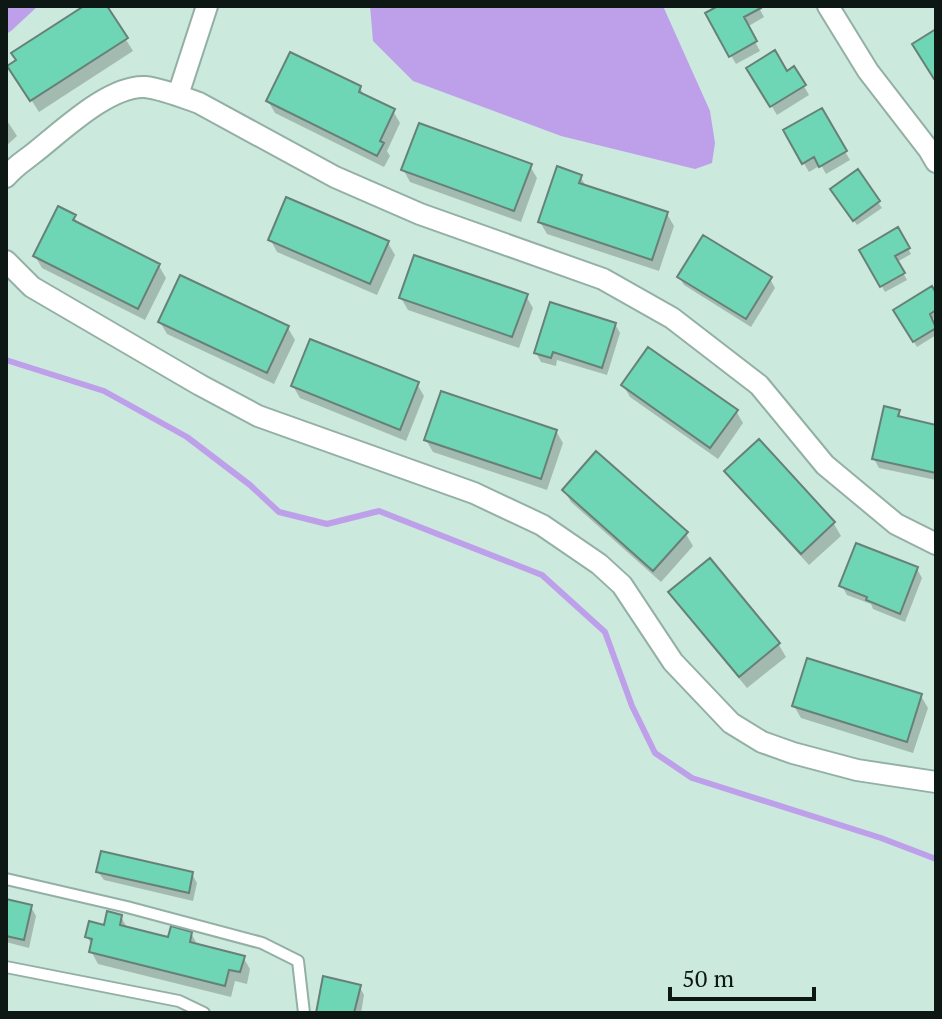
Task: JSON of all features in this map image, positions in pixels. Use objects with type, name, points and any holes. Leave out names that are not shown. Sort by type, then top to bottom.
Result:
[{"type":"street","points":[[178,95],[207,6]]},
{"type":"street","points":[[828,6],[868,71],[934,152]]},
{"type":"street","points":[[6,177],[16,165],[66,126],[108,98],[133,88],[145,87],[199,103],[335,177],[420,214],[603,279],[672,318],[759,385],[825,465],[896,524],[936,544]]},
{"type":"street","points":[[6,261],[32,287],[258,416],[474,493],[542,525],[599,564],[622,585],[673,662],[731,723],[762,742],[857,770],[936,782]]},
{"type":"lane","points":[[6,879],[262,943],[298,961],[304,1013]]},
{"type":"lane","points":[[6,967],[179,1001],[204,1013]]},
{"type":"shaded area","points":[[6,6],[38,6],[6,34]]},
{"type":"shaded area","points":[[370,6],[663,6],[710,111],[715,143],[712,163],[695,169],[561,136],[413,81],[373,41]]},
{"type":"building","points":[[84,6],[107,6],[128,38],[30,101],[7,66],[16,60],[11,53]]},
{"type":"building","points":[[718,6],[760,6],[744,17],[757,41],[729,57],[705,13]]},
{"type":"building","points":[[936,29],[936,78],[934,79],[912,44]]},
{"type":"building","points":[[775,50],[787,71],[794,66],[806,85],[770,107],[746,68]]},
{"type":"building","points":[[290,52],[361,86],[359,92],[395,109],[380,141],[384,143],[377,156],[266,101]]},
{"type":"building","points":[[822,108],[847,151],[819,167],[814,157],[802,164],[783,130]]},
{"type":"building","points":[[419,123],[532,164],[514,211],[401,170]]},
{"type":"building","points":[[557,166],[582,175],[579,183],[668,212],[652,260],[538,222]]},
{"type":"building","points":[[858,169],[880,201],[853,221],[830,189]]},
{"type":"building","points":[[286,197],[389,241],[370,284],[268,240]]},
{"type":"building","points":[[58,206],[76,215],[73,220],[160,264],[138,309],[33,256]]},
{"type":"building","points":[[898,227],[910,248],[895,256],[905,273],[880,287],[859,250]]},
{"type":"building","points":[[703,235],[772,277],[746,319],[677,277]]},
{"type":"building","points":[[414,255],[528,294],[512,337],[399,298]]},
{"type":"building","points":[[180,275],[289,326],[267,373],[158,322]]},
{"type":"building","points":[[932,286],[936,293],[936,310],[930,314],[936,328],[913,342],[893,310]]},
{"type":"building","points":[[550,302],[616,323],[602,368],[553,352],[551,358],[534,353]]},
{"type":"building","points":[[310,339],[419,382],[400,430],[291,386]]},
{"type":"building","points":[[648,347],[738,410],[710,448],[621,385]]},
{"type":"building","points":[[441,391],[557,430],[541,479],[424,440]]},
{"type":"building","points":[[884,406],[900,410],[898,416],[936,425],[936,473],[872,459]]},
{"type":"building","points":[[759,439],[835,522],[801,554],[724,471]]},
{"type":"building","points":[[596,451],[688,532],[653,571],[562,490]]},
{"type":"building","points":[[856,543],[918,567],[900,614],[839,586]]},
{"type":"building","points":[[710,558],[780,643],[739,677],[668,592]]},
{"type":"building","points":[[807,658],[922,694],[907,742],[792,706]]},
{"type":"building","points":[[101,851],[193,872],[189,893],[96,872]]},
{"type":"building","points":[[6,899],[32,905],[24,940],[6,936]]},
{"type":"building","points":[[107,911],[122,915],[120,925],[168,937],[171,926],[192,932],[190,942],[245,956],[240,972],[229,970],[225,986],[89,952],[92,939],[85,937],[89,921],[104,925]]},
{"type":"building","points":[[323,976],[361,985],[354,1013],[316,1013]]},
{"type":"waterway","points":[[6,360],[104,391],[187,437],[250,485],[279,512],[327,524],[379,511],[542,575],[605,632],[632,706],[655,753],[692,778],[881,838],[936,859]]}]
